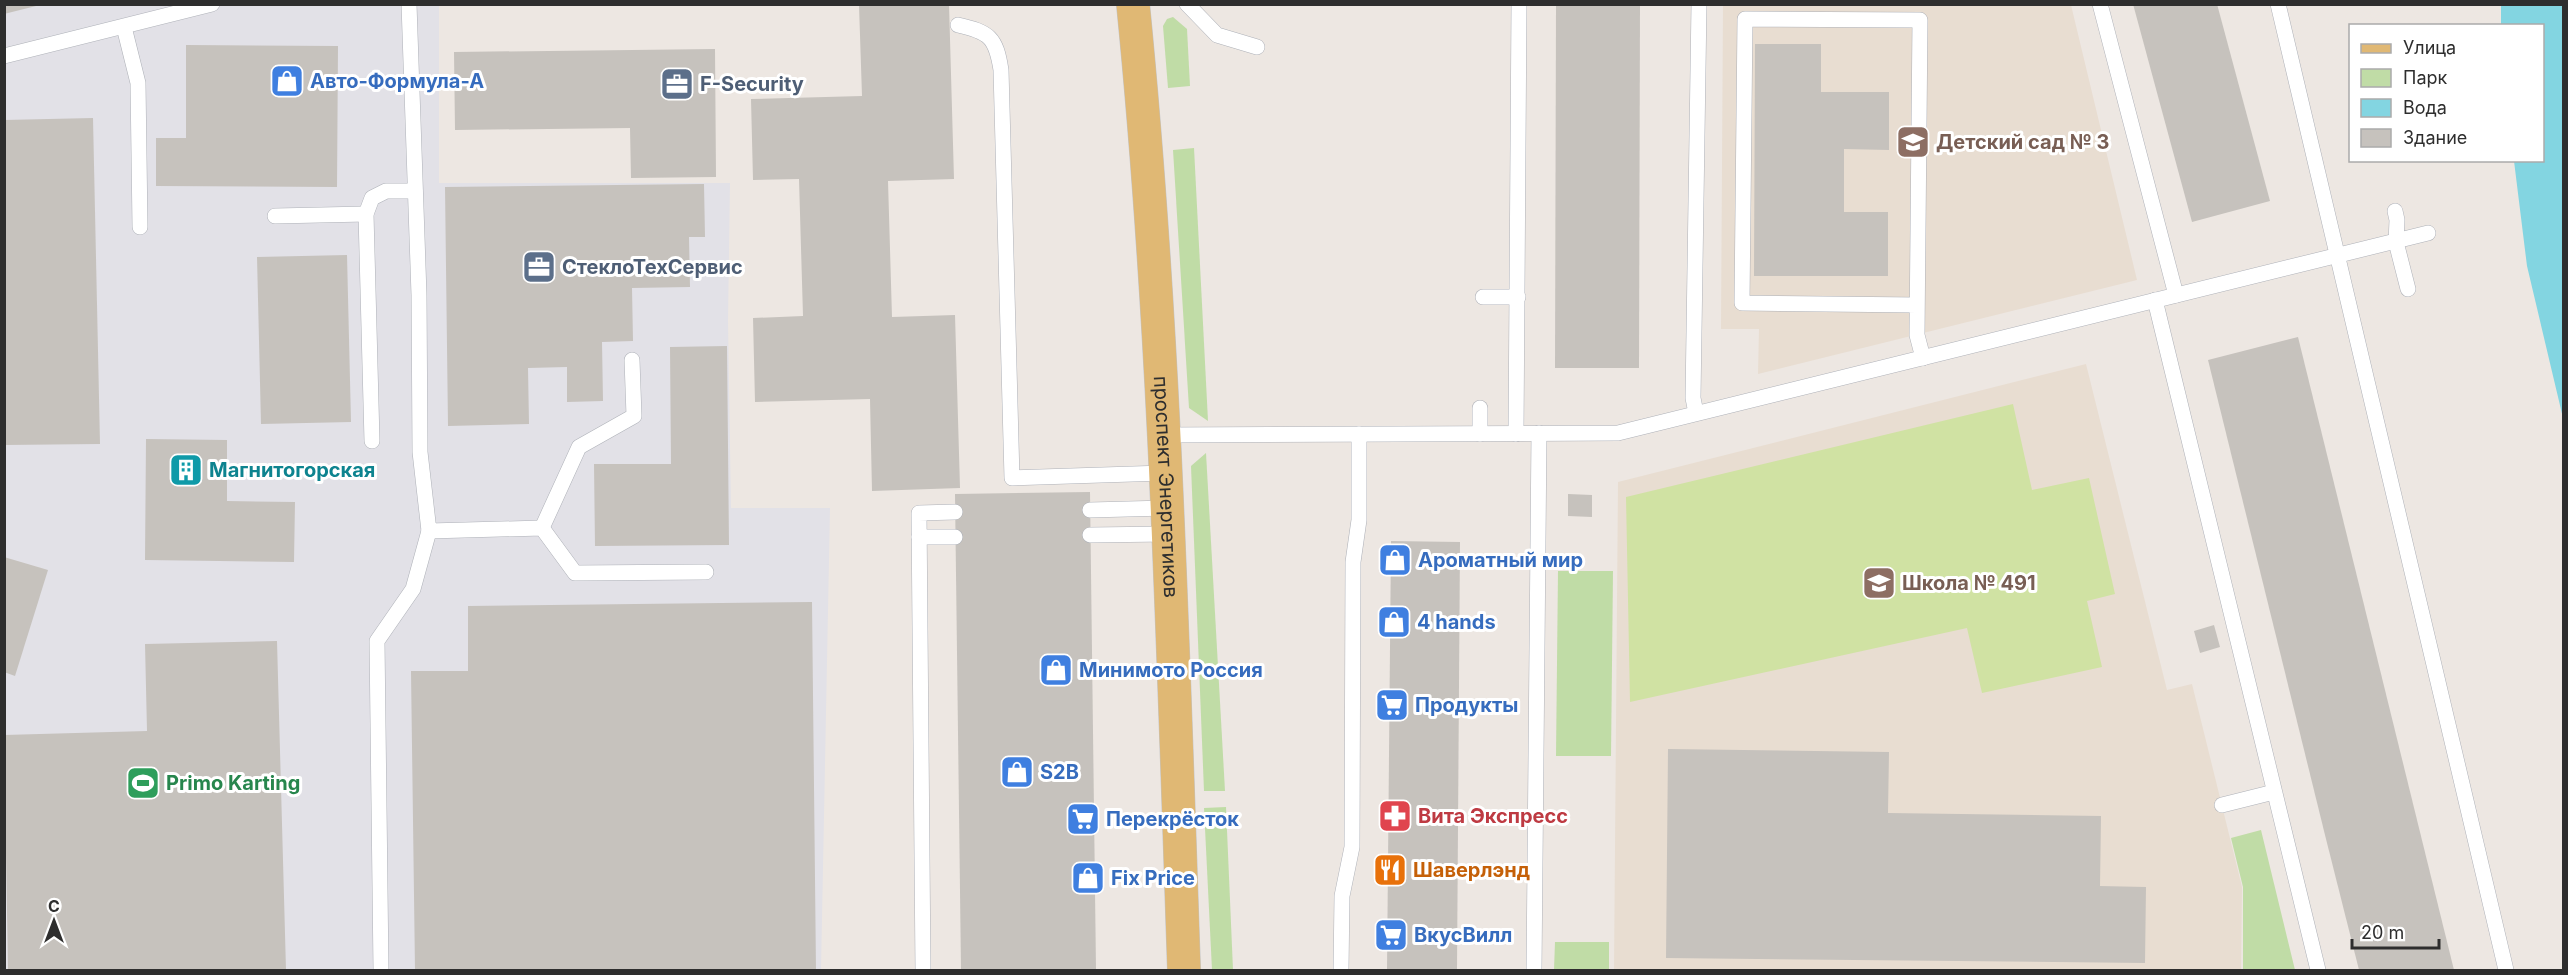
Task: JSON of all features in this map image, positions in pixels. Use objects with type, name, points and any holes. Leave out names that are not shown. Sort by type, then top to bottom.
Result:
[{"type":"main road","name":"проспект Энергетиков","points":[[1132,4],[1144,121],[1163,435],[1184,970]]},
{"type":"lane","points":[[4,56],[212,4]]},
{"type":"lane","points":[[381,970],[377,641],[413,589],[429,531],[420,452],[409,4]]},
{"type":"lane","points":[[1187,4],[1217,35],[1257,47]]},
{"type":"lane","points":[[1516,434],[1519,4]]},
{"type":"lane","points":[[1696,413],[1693,398],[1699,4]]},
{"type":"lane","points":[[2100,4],[2176,295]]},
{"type":"lane","points":[[2278,4],[2506,970]]},
{"type":"lane","points":[[1917,305],[1742,303],[1745,19],[1920,20],[1917,336],[1923,358]]},
{"type":"lane","points":[[958,25],[977,29],[990,37],[998,50],[1001,70],[1012,478],[1164,473]]},
{"type":"lane","points":[[124,27],[138,83],[140,227]]},
{"type":"lane","points":[[372,441],[366,214],[372,198],[386,191],[415,191]]},
{"type":"lane","points":[[2395,211],[2396,242],[2408,289]]},
{"type":"lane","points":[[275,216],[366,214]]},
{"type":"lane","points":[[1163,435],[1618,433],[2428,233]]},
{"type":"lane","points":[[1484,297],[1518,297]]},
{"type":"lane","points":[[2155,300],[2318,970]]},
{"type":"lane","points":[[542,528],[579,447],[634,416],[632,360]]},
{"type":"lane","points":[[1480,408],[1480,434]]},
{"type":"lane","points":[[1534,970],[1539,433]]},
{"type":"lane","points":[[1341,970],[1342,896],[1352,847],[1353,562],[1359,520],[1359,434]]},
{"type":"lane","points":[[1090,510],[1166,521]]},
{"type":"lane","points":[[923,970],[919,513],[955,512]]},
{"type":"lane","points":[[1090,535],[1166,521]]},
{"type":"lane","points":[[429,531],[542,528]]},
{"type":"lane","points":[[542,528],[576,573],[706,572]]},
{"type":"lane","points":[[919,537],[955,537]]},
{"type":"lane","points":[[2222,805],[2274,792]]},
{"type":"shaded area","points":[[5,5],[439,5],[439,183],[730,183],[728,321],[731,508],[830,508],[821,970],[5,970]]},
{"type":"shaded area","name":"Детский сад № 3","points":[[1723,5],[2071,5],[2137,280],[1758,374],[1759,329],[1721,329]]},
{"type":"shaded area","name":"Школа № 491","points":[[2086,364],[2167,690],[2192,684],[2242,887],[2241,970],[1614,970],[1618,482]]},
{"type":"green space","points":[[1173,17],[1187,29],[1190,86],[1168,88],[1163,26],[1167,19]]},
{"type":"green space","points":[[1194,148],[1208,421],[1189,408],[1173,150]]},
{"type":"green space","points":[[2013,404],[2032,490],[2089,478],[2115,594],[2087,601],[2102,667],[1982,693],[1967,628],[1630,702],[1626,497]]},
{"type":"green space","points":[[1206,453],[1225,791],[1204,791],[1191,466]]},
{"type":"green space","points":[[1558,571],[1613,571],[1611,756],[1556,756]]},
{"type":"green space","points":[[1226,807],[1233,970],[1212,970],[1204,808]]},
{"type":"green space","points":[[2261,830],[2295,970],[2243,970],[2243,887],[2231,838]]},
{"type":"green space","points":[[1555,942],[1609,942],[1609,970],[1554,970]]},
{"type":"water","points":[[2501,5],[2563,5],[2563,418],[2527,266],[2514,162],[2544,162],[2544,24],[2501,24]]},
{"type":"building","points":[[4,4],[40,4],[40,5],[4,14]]},
{"type":"building","points":[[949,4],[954,179],[888,181],[892,317],[955,315],[960,488],[872,491],[870,399],[755,402],[753,318],[803,316],[799,179],[753,180],[751,99],[862,96],[859,5]]},
{"type":"building","points":[[1556,4],[1640,4],[1639,368],[1555,368]]},
{"type":"building","points":[[2133,4],[2217,4],[2270,201],[2192,222]]},
{"type":"building","points":[[1755,44],[1821,44],[1821,92],[1889,92],[1889,150],[1844,149],[1844,212],[1888,212],[1888,276],[1754,276]]},
{"type":"building","points":[[186,45],[338,46],[337,187],[156,186],[156,138],[186,138]]},
{"type":"building","points":[[715,49],[716,177],[631,178],[630,128],[455,130],[454,52]]},
{"type":"building","points":[[93,118],[100,444],[4,445],[4,120]]},
{"type":"building","points":[[704,184],[705,237],[689,237],[690,287],[632,288],[633,341],[602,342],[603,401],[567,402],[567,367],[528,368],[529,424],[448,426],[445,187]]},
{"type":"building","points":[[347,255],[351,422],[261,424],[257,257]]},
{"type":"building","points":[[2298,337],[2454,970],[2359,970],[2325,835],[2208,360]]},
{"type":"building","points":[[727,346],[729,545],[595,546],[594,464],[671,464],[670,347]]},
{"type":"building","name":"Магнитогорская","points":[[146,439],[227,440],[227,501],[295,502],[294,562],[145,560]]},
{"type":"building","points":[[1090,492],[1096,970],[961,970],[955,494]]},
{"type":"building","points":[[1568,494],[1592,495],[1592,517],[1568,516]]},
{"type":"building","points":[[1391,541],[1460,542],[1457,970],[1387,970]]},
{"type":"building","points":[[4,557],[48,570],[15,676],[4,672]]},
{"type":"building","points":[[812,602],[816,970],[415,970],[411,671],[468,671],[468,606]]},
{"type":"building","points":[[2214,625],[2220,647],[2200,653],[2194,631]]},
{"type":"building","name":"Primo Karting","points":[[277,641],[286,970],[8,970],[4,735],[147,731],[145,644]]},
{"type":"building","points":[[1668,749],[1889,752],[1888,813],[2101,816],[2100,886],[2146,887],[2145,963],[1666,958]]},
{"type":"place","name":"Авто-Формула-А","points":[[287,81]]},
{"type":"place","name":"F-Security","points":[[677,84]]},
{"type":"place","name":"Детский сад № 3","points":[[1913,142]]},
{"type":"place","name":"СтеклоТехСервис","points":[[539,267]]},
{"type":"place","name":"Магнитогорская","points":[[186,470]]},
{"type":"place","name":"Ароматный мир","points":[[1395,560]]},
{"type":"place","name":"Школа № 491","points":[[1879,583]]},
{"type":"place","name":"4 hands","points":[[1394,622]]},
{"type":"place","name":"Минимото Россия","points":[[1056,670]]},
{"type":"place","name":"Продукты","points":[[1392,705]]},
{"type":"place","name":"S2B","points":[[1017,772]]},
{"type":"place","name":"Primo Karting","points":[[143,783]]},
{"type":"place","name":"Вита Экспресс","points":[[1395,816]]},
{"type":"place","name":"Перекрёсток","points":[[1083,819]]},
{"type":"place","name":"Шаверлэнд","points":[[1390,870]]},
{"type":"place","name":"Fix Price","points":[[1088,878]]},
{"type":"place","name":"ВкусВилл","points":[[1391,935]]}]
